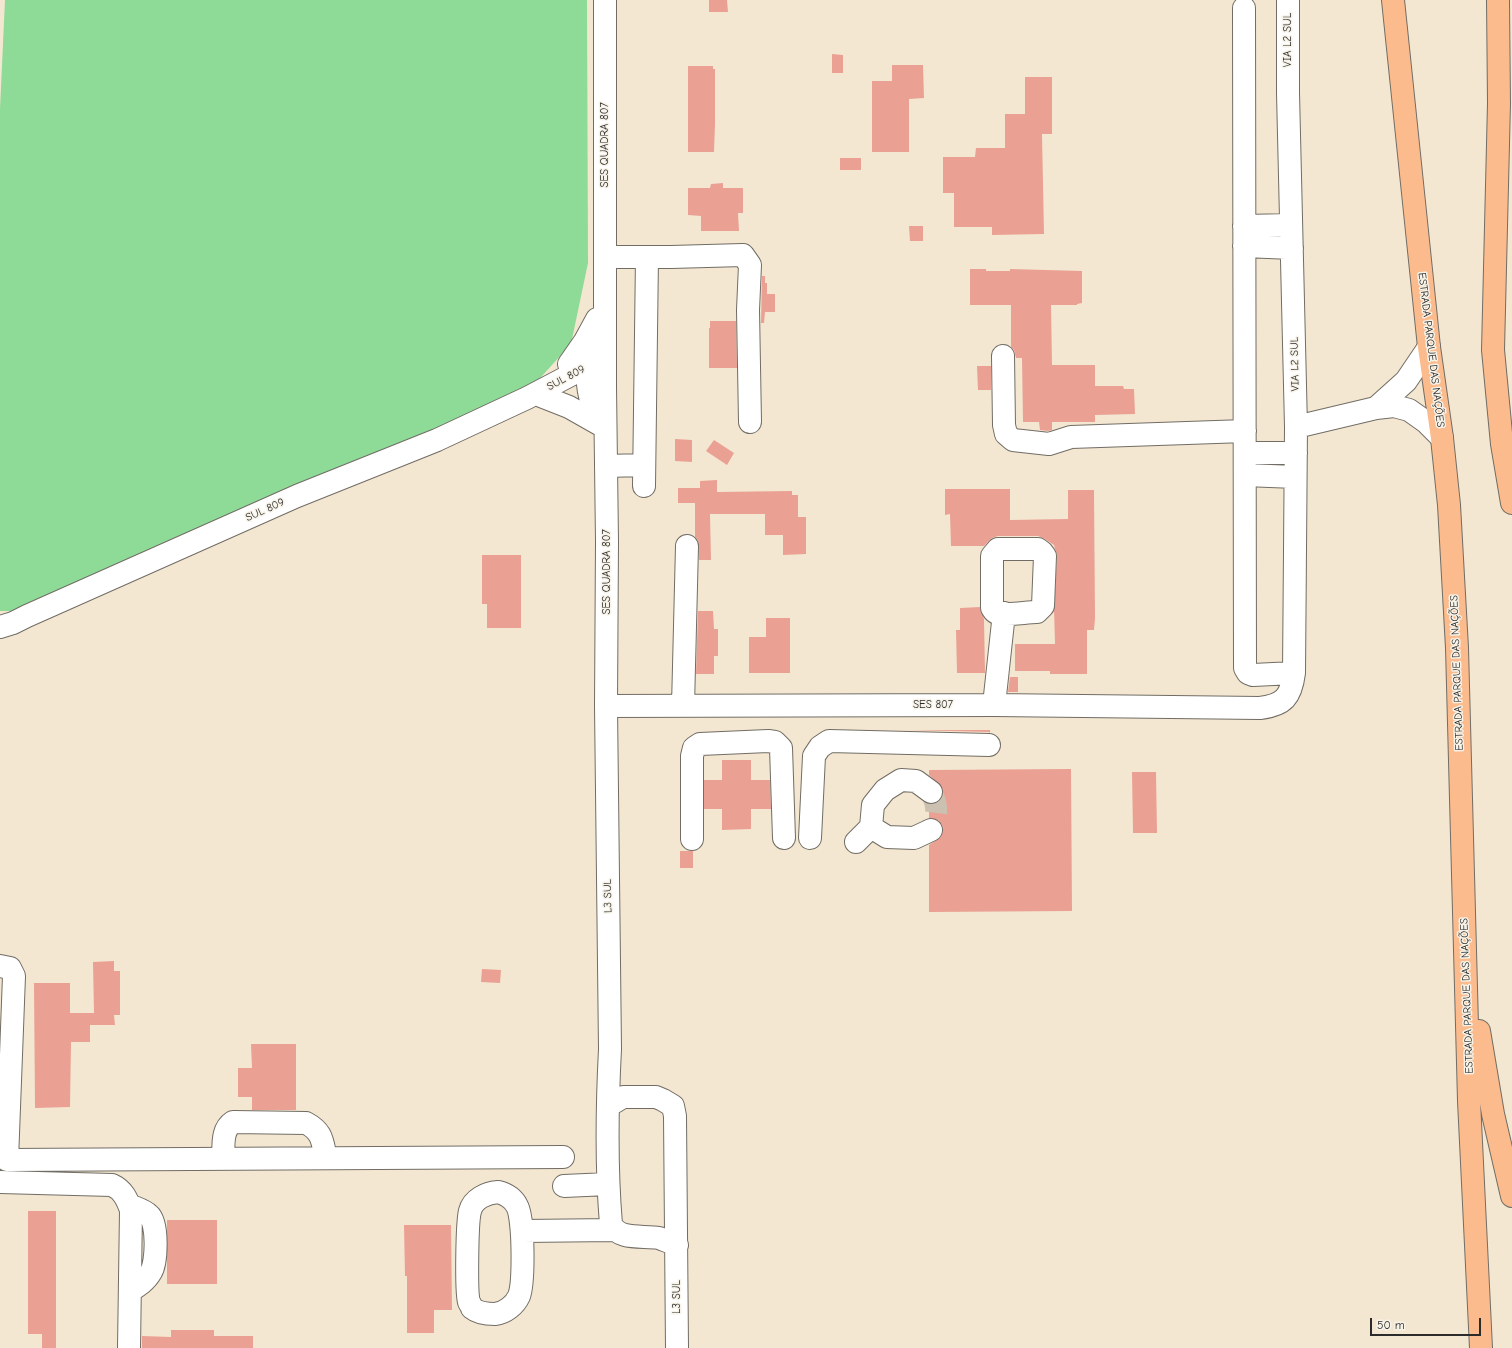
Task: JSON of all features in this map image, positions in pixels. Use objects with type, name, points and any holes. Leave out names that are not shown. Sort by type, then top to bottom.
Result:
[{"type":"highway","name":"ESTRADA PARQUE DAS NAÇÕES","points":[[1393,0],[1429,347],[1442,438],[1449,505],[1457,648],[1469,1101],[1480,1348]]},
{"type":"highway","points":[[1497,5],[1506,102],[1493,350],[1502,444],[1512,503]]},
{"type":"highway","points":[[1465,951],[1493,1114],[1512,1196]]},
{"type":"street","name":"SES QUADRA 807","points":[[596,362],[605,289],[605,0]]},
{"type":"street","name":"VIA L2 SUL","points":[[1260,708],[1272,706],[1284,700],[1292,685],[1294,673],[1296,427],[1288,92],[1288,0]]},
{"type":"street","points":[[1244,8],[1245,668],[1253,675],[1294,673]]},
{"type":"street","points":[[1244,236],[1292,225]]},
{"type":"street","points":[[1244,236],[1292,248]]},
{"type":"street","points":[[605,257],[743,255],[748,260],[750,265],[748,310],[750,422]]},
{"type":"street","points":[[606,466],[644,475],[647,257]]},
{"type":"street","name":"SES QUADRA 807","points":[[605,289],[597,319],[596,388],[592,407],[602,431],[606,466],[608,541],[606,706]]},
{"type":"street","points":[[597,319],[585,341],[541,393],[569,407],[602,431]]},
{"type":"street","points":[[1376,408],[1406,381],[1429,347]]},
{"type":"street","points":[[1003,356],[1004,425],[1006,434],[1013,440],[1049,444],[1071,436],[1245,431]]},
{"type":"street","name":"SUL 809","points":[[1,627],[297,496],[437,440],[541,393],[596,362]]},
{"type":"street","name":"SUL 809","points":[[541,393],[596,388]]},
{"type":"street","points":[[1296,427],[1376,408],[1394,406],[1409,410],[1426,422],[1442,438]]},
{"type":"street","points":[[1245,453],[1296,453]]},
{"type":"street","points":[[1245,475],[1295,477]]},
{"type":"street","points":[[683,706],[687,546]]},
{"type":"street","points":[[994,705],[1004,613]]},
{"type":"street","name":"SES 807","points":[[606,706],[994,705],[1260,708]]},
{"type":"street","name":"L3 SUL","points":[[606,706],[610,1049],[613,1096],[608,1184],[611,1224],[614,1230]]},
{"type":"street","points":[[692,839],[692,756],[694,748],[700,744],[768,741],[775,742],[781,748],[784,838]]},
{"type":"street","points":[[810,838],[814,756],[820,747],[829,741],[989,745]]},
{"type":"street","points":[[931,792],[916,781],[901,780],[886,790],[873,805],[863,834],[914,838],[931,830]]},
{"type":"street","points":[[0,966],[10,968],[14,976],[4,1159],[563,1157]]},
{"type":"street","name":"L3 SUL","points":[[613,1096],[656,1097],[673,1106],[675,1116],[671,1238],[677,1348]]},
{"type":"street","points":[[223,1159],[224,1131],[228,1125],[233,1122],[306,1122],[316,1128],[321,1137],[326,1158]]},
{"type":"street","points":[[0,1182],[112,1185],[124,1193],[129,1205],[149,1215],[152,1219],[154,1227],[155,1257],[151,1273],[139,1286],[130,1291],[129,1348]]},
{"type":"street","points":[[564,1186],[608,1184]]},
{"type":"street","points":[[498,1192],[505,1194],[517,1206],[523,1231],[519,1296],[511,1307],[496,1314],[482,1313],[475,1310],[469,1302],[467,1275],[470,1210],[482,1196],[489,1193],[498,1192]]},
{"type":"street","points":[[523,1231],[614,1230],[620,1234],[671,1238]]},
{"type":"green space","points":[[5,0],[587,0],[588,263],[571,344],[532,387],[13,611],[0,611],[0,109]]},
{"type":"building","points":[[709,0],[727,0],[728,12],[709,12]]},
{"type":"building","points":[[832,54],[843,55],[843,73],[832,73]]},
{"type":"building","points":[[892,65],[923,65],[924,98],[909,99],[909,152],[872,152],[872,81],[892,81]]},
{"type":"building","points":[[688,66],[713,66],[713,69],[715,69],[714,152],[688,152]]},
{"type":"building","points":[[1025,77],[1052,77],[1052,134],[1042,134],[1044,234],[992,235],[992,227],[954,227],[954,193],[943,193],[943,157],[975,157],[976,148],[1005,148],[1005,114],[1025,114]]},
{"type":"building","points":[[840,158],[861,158],[861,170],[840,170]]},
{"type":"building","points":[[723,183],[723,188],[743,188],[743,213],[738,213],[739,231],[701,231],[701,216],[688,215],[688,188],[710,188],[711,184]]},
{"type":"building","points":[[909,226],[923,226],[923,241],[910,241]]},
{"type":"building","points":[[970,269],[986,269],[986,271],[1010,271],[1010,269],[1082,271],[1082,303],[1077,305],[1051,305],[1052,365],[1095,365],[1095,386],[1123,386],[1124,389],[1134,389],[1135,414],[1095,415],[1095,422],[1052,422],[1052,430],[1048,431],[1040,430],[1039,422],[1023,422],[1022,358],[1016,358],[1014,350],[1011,347],[1011,305],[970,305]]},
{"type":"building","points":[[762,276],[765,276],[765,283],[767,283],[767,294],[775,294],[775,312],[765,312],[764,323],[761,323]]},
{"type":"building","points":[[710,321],[736,321],[737,368],[709,368]]},
{"type":"building","points":[[977,366],[991,366],[991,390],[978,390]]},
{"type":"building","points":[[675,439],[692,440],[692,462],[675,461]]},
{"type":"building","points":[[714,440],[734,453],[727,465],[706,451]]},
{"type":"building","points":[[717,480],[717,492],[792,491],[792,495],[798,495],[798,517],[806,517],[806,554],[783,555],[783,535],[765,535],[765,514],[710,514],[711,560],[699,560],[698,540],[695,537],[695,503],[678,503],[678,488],[700,488],[700,481]]},
{"type":"building","points":[[945,489],[1010,489],[1010,520],[1068,519],[1068,490],[1094,490],[1095,618],[1094,630],[1087,630],[1087,674],[1050,674],[1050,671],[1015,671],[1015,644],[1055,644],[1054,609],[1057,556],[1054,545],[1038,536],[998,536],[992,538],[984,546],[951,546],[950,514],[945,515]]},
{"type":"building","points":[[482,555],[521,555],[521,628],[487,628],[487,604],[482,604]]},
{"type":"building","points":[[980,607],[984,619],[985,673],[957,673],[956,630],[960,630],[960,608]]},
{"type":"building","points":[[698,611],[713,611],[714,629],[718,629],[718,656],[714,656],[714,674],[696,674]]},
{"type":"building","points":[[766,618],[790,618],[790,673],[749,673],[749,637],[766,637]]},
{"type":"building","points":[[1010,677],[1018,677],[1018,692],[1008,692]]},
{"type":"building","points":[[909,730],[990,730],[990,733],[989,732]]},
{"type":"building","points":[[722,760],[751,760],[751,780],[770,780],[771,809],[751,809],[751,829],[722,830],[722,809],[704,809],[704,780],[722,780]]},
{"type":"building","points":[[1071,769],[1072,911],[929,912],[929,845],[941,837],[943,831],[942,825],[938,820],[929,818],[929,804],[936,803],[941,799],[943,793],[942,787],[929,775],[929,770]]},
{"type":"building","points":[[1132,772],[1156,772],[1157,833],[1133,833]]},
{"type":"building","points":[[680,851],[693,851],[693,868],[680,868]]},
{"type":"building","points":[[114,961],[114,971],[120,971],[120,1015],[114,1015],[115,1025],[90,1025],[90,1042],[71,1042],[70,1107],[35,1108],[34,983],[70,983],[70,1013],[94,1013],[93,962]]},
{"type":"building","points":[[482,969],[501,970],[500,983],[481,982]]},
{"type":"building","points":[[251,1044],[296,1044],[296,1110],[252,1110],[252,1097],[238,1097],[238,1068],[252,1068]]},
{"type":"building","points":[[28,1211],[56,1211],[56,1348],[42,1348],[42,1334],[28,1334]]},
{"type":"building","points":[[167,1220],[217,1220],[217,1284],[167,1284]]},
{"type":"building","points":[[404,1225],[451,1225],[452,1310],[434,1310],[434,1333],[407,1333],[407,1276],[405,1276]]},
{"type":"building","points":[[171,1330],[214,1330],[214,1336],[253,1336],[253,1348],[142,1348],[142,1336],[171,1337]]},
{"type":"tunnel","points":[[931,792],[936,806],[935,819],[931,830]]}]
